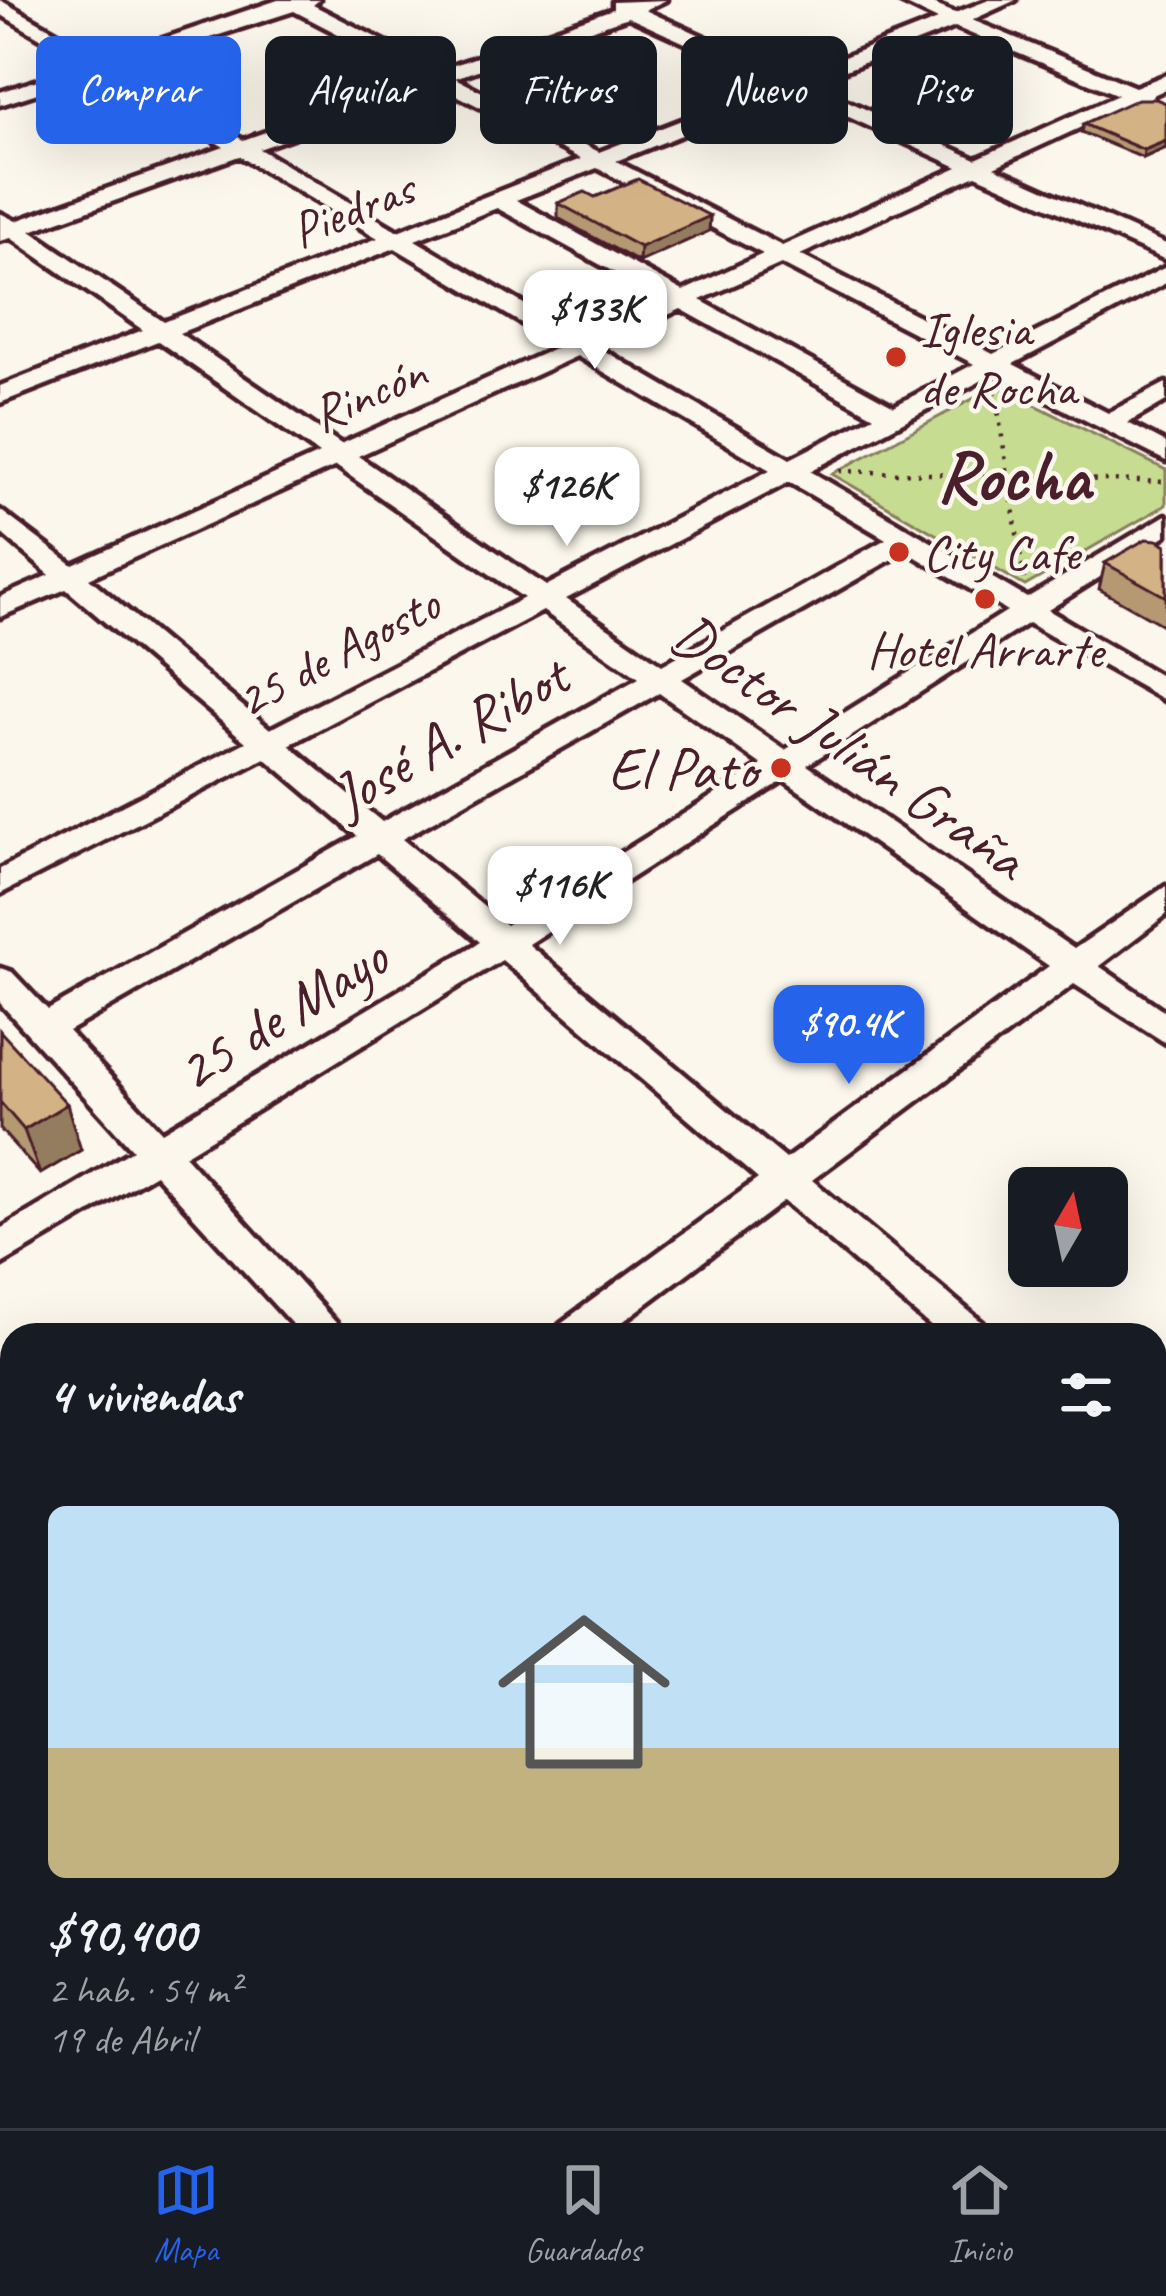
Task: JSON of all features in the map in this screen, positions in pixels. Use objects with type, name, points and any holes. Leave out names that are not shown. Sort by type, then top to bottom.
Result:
[{"type":"street","points":[[606,0],[686,36]]},
{"type":"street","points":[[456,74],[656,0]]},
{"type":"street","points":[[906,0],[1166,107]]},
{"type":"street","name":"Piedras","points":[[848,61],[1006,0]]},
{"type":"street","points":[[192,36],[298,1],[361,36]]},
{"type":"street","points":[[0,5],[52,36]]},
{"type":"street","name":"Rincón","points":[[0,608],[1166,81]]},
{"type":"street","points":[[0,99],[36,87]]},
{"type":"street","points":[[456,88],[1166,453]]},
{"type":"street","points":[[848,109],[1166,253]]},
{"type":"street","name":"Piedras","points":[[0,395],[681,127]]},
{"type":"street","points":[[4,228],[265,140]]},
{"type":"street","points":[[235,144],[1166,692]]},
{"type":"street","points":[[498,200],[892,415]]},
{"type":"street","name":"Doctor Julián Graña","points":[[4,228],[1166,1030]]},
{"type":"street","name":"25 de Agosto","points":[[0,883],[1166,274]]},
{"type":"street","points":[[1108,424],[1166,391]]},
{"type":"street","points":[[0,518],[955,1323]]},
{"type":"street","name":"25 de Mayo","points":[[0,1249],[502,944],[1166,523]]},
{"type":"street","name":"José A. Ribot","points":[[44,1028],[909,538]]},
{"type":"street","points":[[591,1323],[1166,898]]},
{"type":"street","points":[[0,981],[316,1323]]},
{"type":"path","points":[[991,363],[1029,612]]},
{"type":"path","points":[[788,470],[1166,482]]},
{"type":"green space","points":[[997,386],[1166,470],[1166,505],[1025,586],[832,474]]},
{"type":"building","points":[[1138,99],[1166,103],[1166,141],[1144,150],[1083,124]]},
{"type":"building","points":[[638,179],[710,216],[640,247],[558,203],[585,192],[595,197]]},
{"type":"building","points":[[1146,539],[1166,545],[1166,597],[1105,563]]},
{"type":"building","points":[[0,1031],[67,1104],[24,1130],[0,1102]]},
{"type":"place","name":"Iglesia de Rocha","points":[[896,357]]},
{"type":"place","name":"City Cafe","points":[[899,552]]},
{"type":"place","name":"Hotel Arrarte","points":[[985,599]]},
{"type":"place","name":"El Pato","points":[[781,768]]},
{"type":"district","name":"Rocha","points":[[1013,475]]}]
